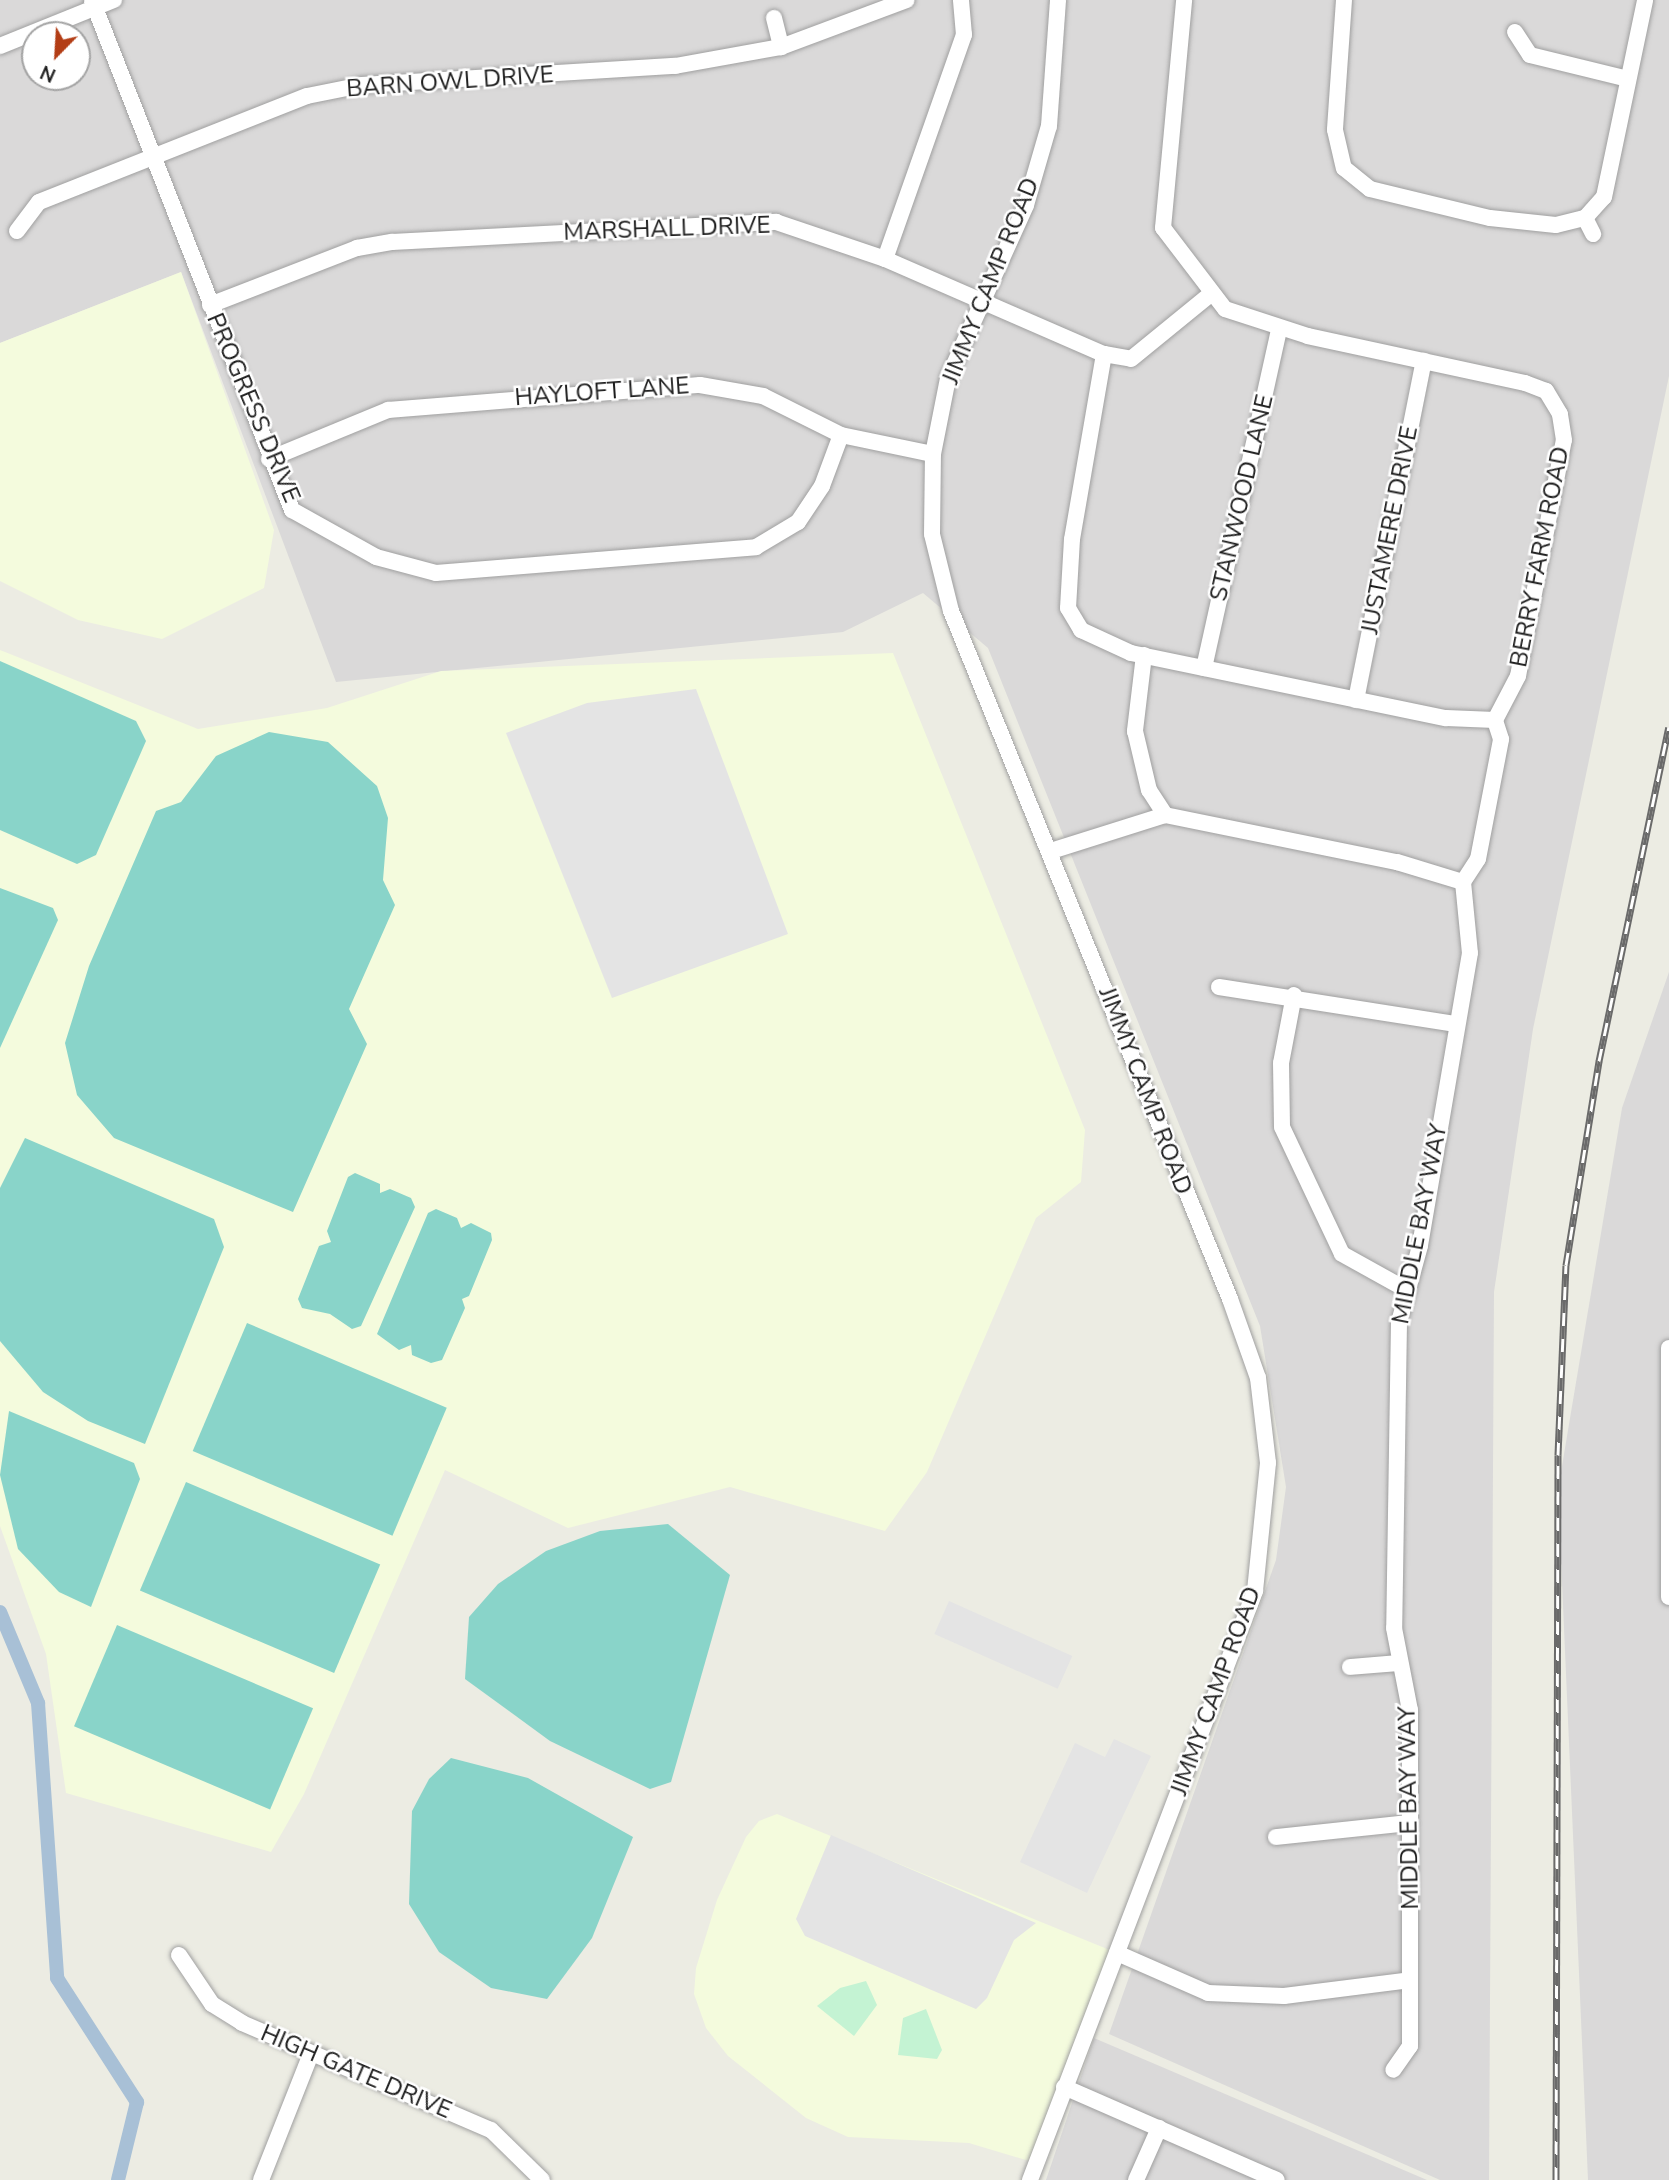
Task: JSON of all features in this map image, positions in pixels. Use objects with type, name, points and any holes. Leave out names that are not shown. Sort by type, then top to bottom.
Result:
[{"type":"street","points":[[0,46],[94,5],[114,0]]},
{"type":"street","name":"BARN OWL DRIVE","points":[[16,231],[39,202],[307,96],[362,85],[675,66],[781,47],[908,0]]},
{"type":"street","points":[[885,259],[964,35],[961,0]]},
{"type":"street","name":"JIMMY CAMP ROAD","points":[[1030,2180],[1255,1591],[1268,1462],[1258,1378],[1239,1325],[1051,851],[951,611],[932,534],[933,454],[948,378],[1026,205],[1049,127],[1058,0]]},
{"type":"street","name":"BERRY FARM ROAD","points":[[1184,0],[1163,228],[1225,309],[1279,328],[1525,383],[1546,391],[1560,414],[1564,440],[1518,676],[1495,720]]},
{"type":"street","points":[[1344,0],[1335,130],[1344,168],[1370,189],[1490,218],[1556,225],[1585,218],[1604,197],[1645,0]]},
{"type":"street","name":"PROGRESS DRIVE","points":[[94,5],[269,459],[292,510],[376,557],[436,573],[756,547],[798,522],[822,486],[841,435]]},
{"type":"street","points":[[774,18],[781,47]]},
{"type":"street","points":[[1516,33],[1530,55],[1628,79]]},
{"type":"street","points":[[1585,218],[1593,234]]},
{"type":"street","name":"MARSHALL DRIVE","points":[[210,305],[357,248],[392,242],[776,222],[885,259],[1104,355],[1131,359],[1212,293]]},
{"type":"street","name":"STANWOOD LANE","points":[[1204,668],[1279,328]]},
{"type":"street","points":[[1051,851],[1165,815],[1397,862],[1463,882],[1481,845],[1501,739],[1495,720],[1446,718],[1144,655],[1096,641],[1081,630],[1068,608],[1072,539],[1104,355]]},
{"type":"street","name":"JUSTAMERE DRIVE","points":[[1356,700],[1424,361]]},
{"type":"street","name":"HAYLOFT LANE","points":[[269,459],[388,410],[701,385],[763,396],[841,435],[933,454]]},
{"type":"street","points":[[1144,655],[1135,732],[1149,790],[1165,815]]},
{"type":"street","name":"MIDDLE BAY WAY","points":[[1393,2070],[1410,2046],[1410,1710],[1394,1628],[1398,1347],[1470,953],[1463,882]]},
{"type":"street","points":[[1219,986],[1294,995],[1456,1024]]},
{"type":"street","points":[[1294,995],[1281,1063],[1282,1127],[1342,1254],[1407,1290]]},
{"type":"street","points":[[1669,1348],[1669,1597]]},
{"type":"street","points":[[1350,1667],[1400,1663]]},
{"type":"street","points":[[1276,1837],[1410,1823]]},
{"type":"street","points":[[1116,1953],[1208,1993],[1284,1996],[1410,1980]]},
{"type":"street","name":"HIGH GATE DRIVE","points":[[179,1955],[212,2004],[311,2054],[491,2130],[542,2180]]},
{"type":"street","points":[[261,2180],[311,2054]]},
{"type":"street","points":[[1064,2087],[1275,2180]]},
{"type":"street","points":[[1136,2180],[1159,2129]]},
{"type":"shaded area","points":[[0,0],[1669,0],[1669,376],[1533,1029],[1494,1292],[1489,2180],[1440,2180],[1109,2034],[1276,1560],[1286,1487],[1260,1326],[988,648],[923,593],[843,632],[336,682],[181,272],[0,343]]},
{"type":"shaded area","points":[[181,272],[274,530],[264,588],[162,639],[78,620],[0,581],[0,343]]},
{"type":"shaded area","points":[[0,650],[198,729],[327,708],[441,671],[893,653],[1085,1130],[1081,1182],[1036,1218],[927,1472],[885,1531],[730,1487],[568,1528],[445,1470],[304,1794],[271,1852],[66,1793],[46,1654],[0,1526]]},
{"type":"shaded area","points":[[0,661],[136,721],[146,741],[96,855],[77,864],[0,830]]},
{"type":"shaded area","points":[[696,689],[788,934],[612,998],[506,733],[587,703]]},
{"type":"shaded area","points":[[269,732],[328,742],[377,786],[388,818],[383,880],[395,905],[349,1009],[367,1044],[293,1212],[114,1138],[77,1095],[65,1043],[89,966],[156,811],[181,802],[216,756]]},
{"type":"shaded area","points":[[0,888],[53,908],[58,920],[0,1048]]},
{"type":"shaded area","points":[[1669,972],[1669,2180],[1588,2180],[1558,1490],[1622,1108]]},
{"type":"shaded area","points":[[25,1138],[214,1219],[224,1247],[145,1444],[88,1421],[43,1392],[0,1341],[0,1188]]},
{"type":"shaded area","points":[[355,1173],[380,1184],[380,1193],[390,1189],[411,1198],[415,1207],[361,1326],[352,1329],[330,1314],[302,1308],[298,1299],[319,1246],[331,1242],[327,1231],[348,1177]]},
{"type":"shaded area","points":[[436,1209],[457,1218],[461,1228],[471,1223],[491,1233],[492,1240],[469,1296],[462,1299],[465,1308],[442,1360],[431,1363],[412,1355],[411,1345],[399,1350],[377,1334],[428,1213]]},
{"type":"shaded area","points":[[247,1323],[447,1408],[392,1536],[193,1451]]},
{"type":"shaded area","points":[[9,1411],[134,1463],[140,1479],[91,1607],[59,1592],[18,1549],[0,1475]]},
{"type":"shaded area","points":[[186,1482],[380,1564],[334,1673],[140,1591]]},
{"type":"shaded area","points":[[668,1524],[730,1575],[671,1782],[650,1789],[550,1741],[465,1679],[469,1617],[498,1584],[546,1551],[600,1531]]},
{"type":"shaded area","points":[[949,1601],[1072,1656],[1058,1689],[934,1634]]},
{"type":"shaded area","points":[[117,1625],[313,1708],[270,1809],[74,1726]]},
{"type":"shaded area","points":[[1114,1739],[1151,1756],[1087,1893],[1020,1862],[1075,1743],[1105,1757]]},
{"type":"shaded area","points":[[451,1758],[528,1778],[633,1837],[592,1938],[547,1999],[491,1988],[439,1952],[409,1904],[412,1811],[429,1779]]},
{"type":"shaded area","points":[[777,1814],[1117,1953],[1036,2163],[969,2143],[848,2137],[806,2118],[728,2056],[706,2028],[694,1994],[696,1968],[717,1900],[746,1837],[759,1821]]},
{"type":"shaded area","points":[[831,1835],[1036,1923],[1014,1940],[987,1998],[976,2009],[805,1936],[796,1919]]},
{"type":"shaded area","points":[[866,1981],[877,2005],[854,2036],[817,2006],[840,1988]]},
{"type":"shaded area","points":[[926,2009],[942,2050],[937,2059],[898,2055],[903,2018]]},
{"type":"shaded area","points":[[1094,2038],[1427,2180],[1046,2180]]},
{"type":"waterway","points":[[0,1612],[38,1703],[57,1978],[137,2102],[118,2180]]},
{"type":"railway","points":[[1556,2180],[1558,1455],[1566,1265],[1599,1061],[1669,727]]}]
